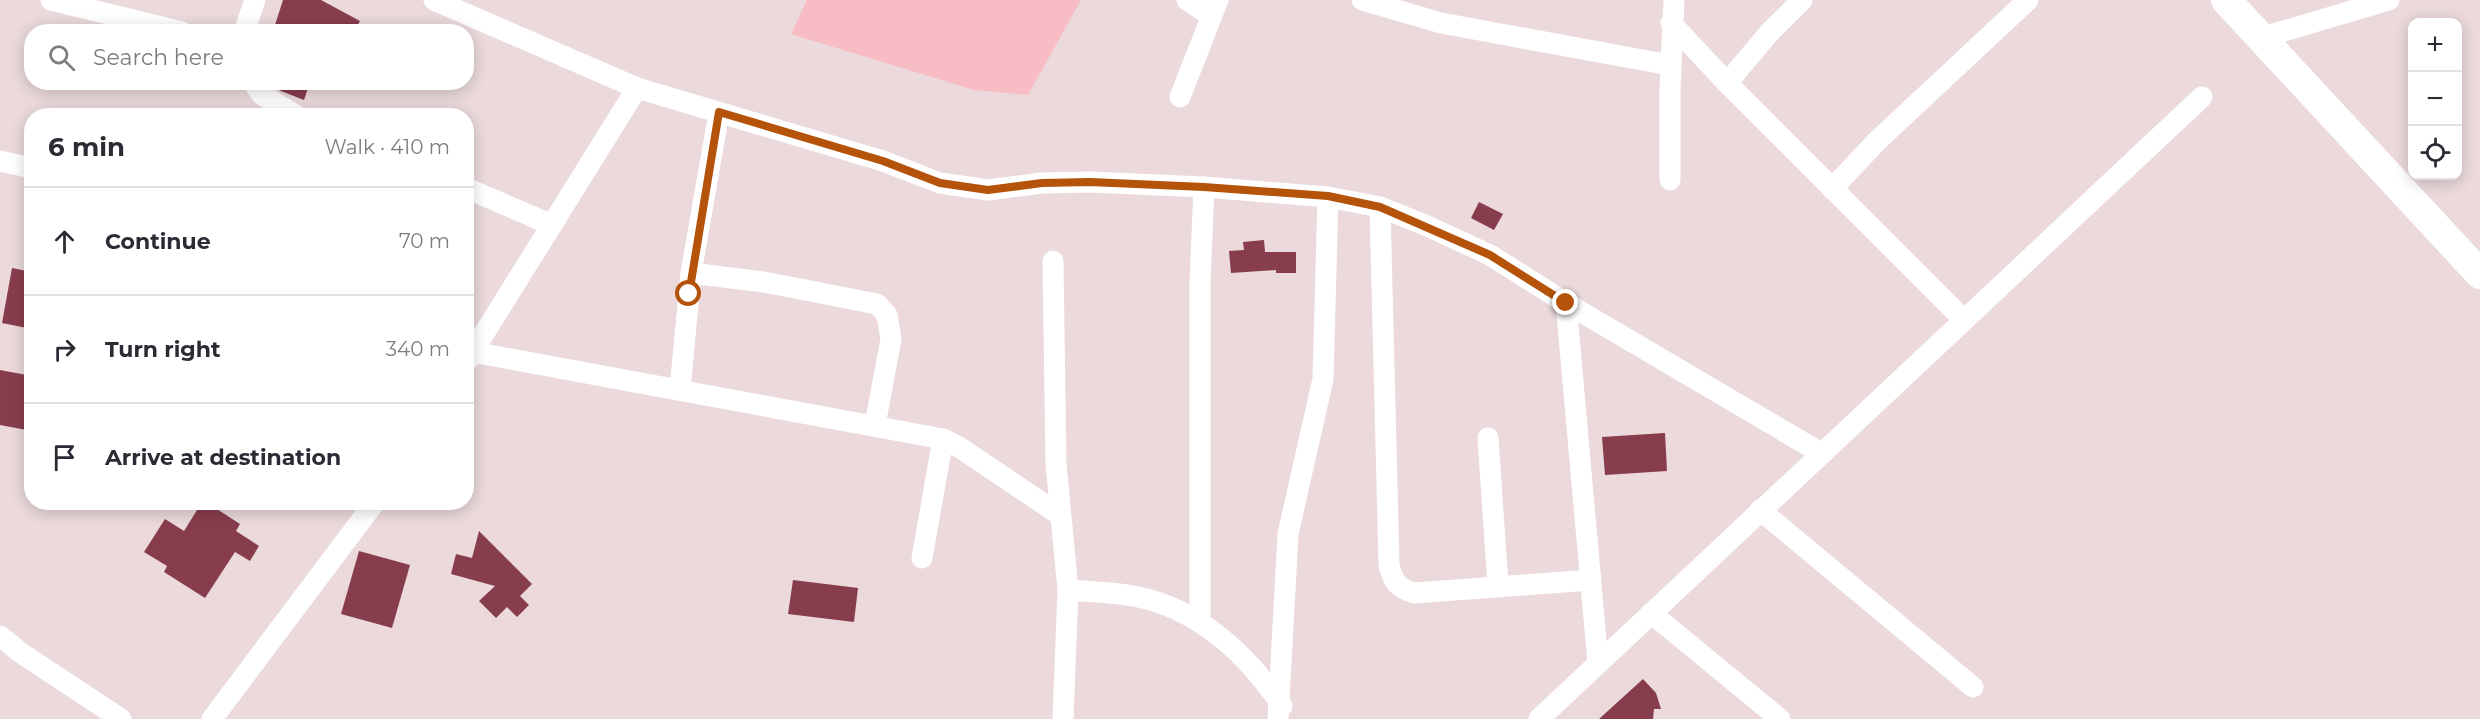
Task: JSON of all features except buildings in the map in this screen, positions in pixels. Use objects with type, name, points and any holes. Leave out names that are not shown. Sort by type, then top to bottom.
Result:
[{"type":"street","points":[[51,0],[149,24]]},
{"type":"street","points":[[246,24],[255,0]]},
{"type":"street","points":[[434,0],[637,88],[883,161],[940,183],[988,190],[1042,183],[1090,182],[1204,187],[1328,196],[1380,207],[1490,255],[1566,303],[1821,453]]},
{"type":"street","points":[[1180,97],[1214,8],[1187,0]]},
{"type":"street","points":[[1362,0],[1441,23],[1670,65]]},
{"type":"street","points":[[1670,180],[1670,65],[1674,0]]},
{"type":"street","points":[[1727,83],[1769,33],[1802,0]]},
{"type":"street","points":[[1833,189],[1876,142],[2028,0]]},
{"type":"street","points":[[2226,0],[2480,274]]},
{"type":"street","points":[[2260,38],[2389,0]]},
{"type":"street","points":[[1671,24],[1963,319]]},
{"type":"street","points":[[474,350],[637,88]]},
{"type":"street","points":[[259,90],[281,108]]},
{"type":"street","points":[[1539,719],[2202,97]]},
{"type":"street","points":[[680,389],[691,273],[719,112]]},
{"type":"street","points":[[0,161],[24,166]]},
{"type":"street","points":[[1200,620],[1200,283],[1204,187]]},
{"type":"street","points":[[474,191],[552,225]]},
{"type":"street","points":[[1283,713],[1288,534],[1323,379],[1328,196]]},
{"type":"street","points":[[1380,207],[1389,565],[1393,579],[1401,589],[1414,593],[1498,585],[1591,580]]},
{"type":"street","points":[[1053,261],[1056,464],[1068,590],[1062,719]]},
{"type":"street","points":[[691,273],[764,282],[877,304],[887,315],[891,339],[874,425]]},
{"type":"street","points":[[1566,303],[1598,663]]},
{"type":"street","points":[[474,357],[680,389],[943,439],[959,447],[1060,515]]},
{"type":"street","points":[[1488,438],[1498,585]]},
{"type":"street","points":[[922,558],[943,439]]},
{"type":"street","points":[[212,719],[369,510]]},
{"type":"street","points":[[1761,510],[1973,687]]},
{"type":"street","points":[[1068,590],[1133,596],[1161,603],[1200,620],[1262,679],[1283,713]]},
{"type":"street","points":[[1651,613],[1780,719]]},
{"type":"street","points":[[0,636],[21,653],[121,719]]},
{"type":"shaded area","points":[[807,0],[1081,0],[1028,95],[974,90],[791,34]]},
{"type":"route","points":[[689,294],[719,112],[883,161],[940,183],[988,190],[1042,183],[1090,182],[1270,191],[1328,196],[1380,207],[1490,255],[1566,303]]}]
